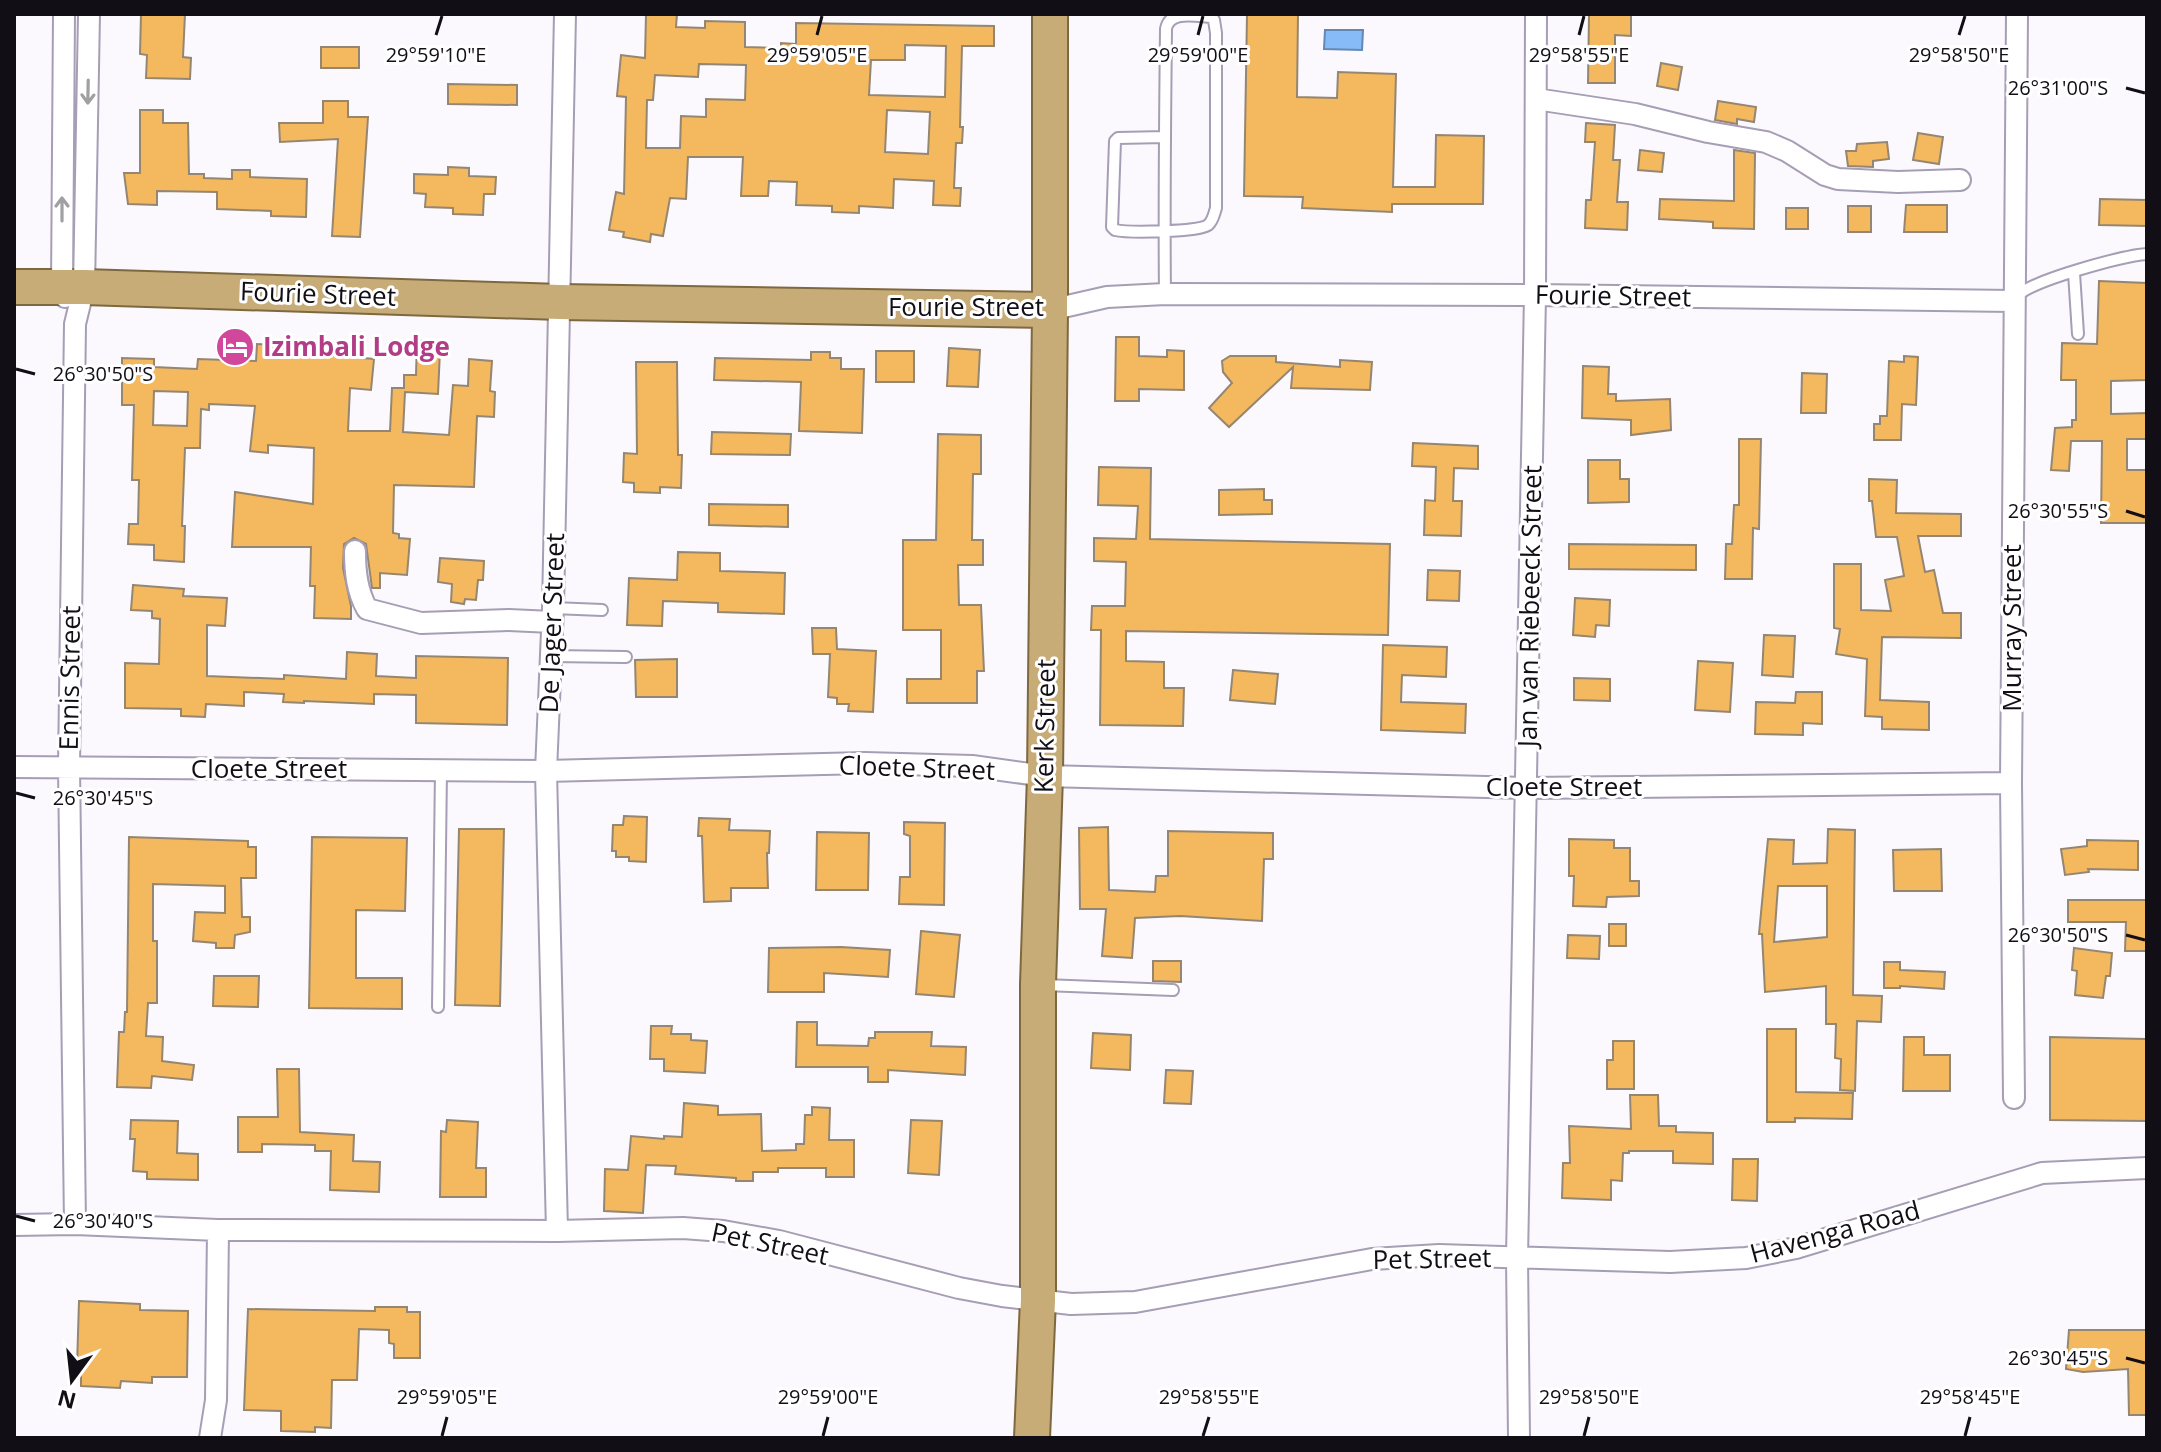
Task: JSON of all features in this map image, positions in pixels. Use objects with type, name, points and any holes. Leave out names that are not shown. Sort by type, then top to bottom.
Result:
[{"type":"highway","name":"Kerk Street","points":[[1032,1438],[1038,1300],[1038,984],[1045,776],[1050,14]]},
{"type":"highway","name":"Fourie Street","points":[[14,287],[560,302],[1050,310]]},
{"type":"street","name":"Ennis Street","points":[[64,14],[75,324],[69,767],[75,1224]]},
{"type":"street","name":"Ennis Street","points":[[73,287],[89,14]]},
{"type":"street","name":"De Jager Street","points":[[557,1231],[546,771],[553,615],[565,14]]},
{"type":"street","name":"Jan van Riebeeck Street","points":[[1519,1438],[1517,1258],[1535,295],[1536,14]]},
{"type":"street","name":"Murray Street","points":[[2014,1098],[2011,783],[2017,14]]},
{"type":"street","points":[[1536,99],[1635,114],[1766,142],[1838,179],[1898,182],[1960,180]]},
{"type":"street","name":"Fourie Street","points":[[1050,310],[1107,297],[1165,294],[2013,301]]},
{"type":"street","points":[[355,551],[355,571],[361,599],[367,609],[421,623],[553,615]]},
{"type":"street","name":"Cloete Street","points":[[14,767],[546,771],[865,763],[972,766],[1045,776],[1527,788],[2011,783]]},
{"type":"street","name":"Havenga Road","points":[[1517,1258],[1670,1262],[1746,1258],[1796,1248],[2042,1173],[2075,1169],[2147,1168]]},
{"type":"street","name":"Pet Street","points":[[14,1225],[75,1224],[218,1230],[557,1231],[683,1228],[779,1241],[959,1288],[1071,1304],[1135,1302],[1372,1259],[1439,1255],[1517,1258]]},
{"type":"street","points":[[210,1438],[216,1400],[218,1230]]},
{"type":"lane","points":[[1165,137],[1118,138],[1113,147],[1112,227],[1119,231],[1164,231],[1205,227],[1213,220],[1216,208],[1216,33],[1211,17],[1177,16],[1166,24],[1165,137],[1164,231],[1165,294]]},
{"type":"lane","points":[[2013,301],[2027,288],[2147,254]]},
{"type":"lane","points":[[2074,273],[2078,334]]},
{"type":"lane","points":[[553,615],[602,610]]},
{"type":"lane","points":[[551,656],[626,657]]},
{"type":"lane","points":[[438,1007],[441,770]]},
{"type":"lane","points":[[1038,984],[1173,990]]},
{"type":"water","points":[[1325,30],[1363,30],[1362,50],[1324,49]]},
{"type":"building","points":[[141,14],[185,14],[183,57],[191,58],[190,79],[146,78],[147,55],[140,54]]},
{"type":"building","points":[[646,14],[677,14],[676,27],[705,28],[705,21],[745,22],[745,47],[781,48],[781,43],[796,44],[796,23],[994,26],[994,46],[962,46],[960,127],[963,127],[962,143],[956,143],[954,188],[961,188],[960,206],[933,205],[934,181],[894,179],[893,208],[859,206],[859,213],[832,212],[832,206],[796,205],[797,182],[769,181],[768,196],[741,196],[743,157],[688,157],[686,199],[670,198],[663,236],[651,234],[650,242],[623,237],[624,232],[609,230],[616,192],[624,194],[626,97],[617,96],[621,55],[645,58]],"holes":[[[905,45],[946,46],[945,97],[869,95],[871,60],[905,60]],[[699,64],[746,65],[745,100],[706,99],[706,117],[681,116],[680,148],[646,148],[647,100],[653,100],[655,75],[698,77]],[[887,110],[930,112],[928,154],[885,152]]]},
{"type":"building","points":[[1247,14],[1298,14],[1297,97],[1337,98],[1338,72],[1396,74],[1393,187],[1435,187],[1436,135],[1484,136],[1483,204],[1392,204],[1392,212],[1302,208],[1303,197],[1244,196]]},
{"type":"building","points":[[1589,14],[1631,14],[1631,36],[1615,35],[1615,83],[1588,83]]},
{"type":"building","points":[[321,47],[359,47],[359,68],[321,68]]},
{"type":"building","points":[[1661,63],[1682,67],[1678,90],[1657,86]]},
{"type":"building","points":[[448,84],[517,85],[517,105],[448,104]]},
{"type":"building","points":[[323,101],[348,101],[348,117],[368,117],[360,237],[332,236],[338,139],[280,142],[279,123],[323,123]]},
{"type":"building","points":[[1718,101],[1756,107],[1754,122],[1737,119],[1737,124],[1715,120]]},
{"type":"building","points":[[140,110],[163,110],[163,123],[188,123],[189,174],[232,179],[232,170],[250,170],[250,177],[307,179],[306,217],[271,216],[271,211],[217,209],[217,192],[157,191],[157,205],[128,204],[124,173],[140,173]]},
{"type":"building","points":[[1586,123],[1615,125],[1613,160],[1620,160],[1617,202],[1628,202],[1627,230],[1585,228],[1586,200],[1591,200],[1595,142],[1585,142]]},
{"type":"building","points":[[1918,133],[1943,137],[1939,164],[1913,160]]},
{"type":"building","points":[[1887,142],[1889,159],[1873,161],[1873,167],[1848,166],[1846,151],[1856,151],[1857,144]]},
{"type":"building","points":[[1640,150],[1664,153],[1662,172],[1638,170]]},
{"type":"building","points":[[1734,150],[1755,153],[1754,229],[1713,228],[1713,222],[1659,219],[1660,199],[1734,201]]},
{"type":"building","points":[[448,167],[469,168],[469,176],[496,177],[495,194],[484,194],[483,215],[453,214],[453,208],[425,207],[426,194],[414,193],[414,174],[448,175]]},
{"type":"building","points":[[2100,199],[2147,200],[2147,226],[2099,225]]},
{"type":"building","points":[[1906,205],[1947,205],[1947,232],[1904,232]]},
{"type":"building","points":[[1848,206],[1871,206],[1871,232],[1848,232]]},
{"type":"building","points":[[1786,208],[1808,208],[1808,229],[1786,229]]},
{"type":"building","points":[[2099,281],[2147,283],[2147,380],[2111,381],[2111,414],[2147,413],[2147,439],[2127,439],[2127,470],[2147,470],[2147,523],[2101,523],[2102,441],[2071,441],[2069,471],[2051,470],[2055,428],[2072,427],[2072,420],[2076,420],[2076,380],[2061,380],[2062,343],[2097,344]]},
{"type":"building","points":[[1116,337],[1139,337],[1139,356],[1167,357],[1167,350],[1184,351],[1184,390],[1139,389],[1139,401],[1115,401]]},
{"type":"building","points":[[417,340],[432,341],[432,350],[440,351],[438,394],[405,392],[403,432],[449,435],[453,385],[468,386],[469,359],[492,361],[490,391],[495,392],[494,417],[477,416],[474,487],[394,485],[393,533],[399,534],[399,538],[410,539],[407,575],[380,573],[380,588],[372,588],[366,544],[354,538],[344,544],[343,568],[351,619],[314,618],[315,586],[310,586],[311,547],[232,547],[235,492],[313,504],[314,448],[268,445],[268,453],[250,451],[255,406],[209,404],[209,410],[201,409],[200,448],[185,448],[184,562],[154,560],[154,545],[128,544],[129,524],[138,524],[139,480],[132,480],[134,405],[122,405],[122,358],[154,359],[154,367],[197,369],[198,359],[256,361],[257,344],[306,346],[305,353],[374,359],[371,390],[350,388],[348,431],[390,431],[392,388],[404,388],[404,375],[416,375]],"holes":[[[154,391],[188,392],[187,426],[153,425]]]},
{"type":"building","points":[[949,348],[980,350],[978,387],[947,386]]},
{"type":"building","points":[[876,351],[914,351],[914,382],[876,382]]},
{"type":"building","points":[[811,352],[830,352],[830,358],[841,358],[841,369],[864,369],[862,433],[799,431],[801,382],[714,380],[715,358],[811,360]]},
{"type":"building","points":[[1230,356],[1276,356],[1276,362],[1340,367],[1340,360],[1372,362],[1370,390],[1291,388],[1293,367],[1229,427],[1209,408],[1232,383],[1223,372],[1222,361]]},
{"type":"building","points":[[1904,356],[1918,357],[1916,405],[1902,404],[1901,440],[1874,440],[1874,424],[1880,424],[1880,416],[1887,416],[1889,361],[1904,362]]},
{"type":"building","points":[[636,362],[677,362],[681,488],[660,487],[660,493],[634,492],[634,483],[623,482],[624,453],[637,454]]},
{"type":"building","points":[[1583,366],[1609,367],[1608,394],[1616,394],[1616,401],[1670,399],[1671,430],[1631,435],[1631,420],[1582,418]]},
{"type":"building","points":[[1802,373],[1827,374],[1826,413],[1801,413]]},
{"type":"building","points":[[712,432],[791,434],[790,455],[711,454]]},
{"type":"building","points":[[938,434],[981,435],[981,474],[973,474],[972,540],[983,540],[983,565],[958,565],[959,605],[981,605],[984,671],[977,671],[977,703],[907,703],[907,679],[941,679],[941,630],[903,630],[903,540],[936,540]]},
{"type":"building","points":[[1739,439],[1761,439],[1759,529],[1753,528],[1752,579],[1725,579],[1726,544],[1732,544],[1734,505],[1739,505]]},
{"type":"building","points":[[1413,443],[1478,446],[1478,469],[1454,468],[1453,501],[1462,501],[1461,536],[1424,535],[1425,500],[1435,501],[1436,467],[1412,466]]},
{"type":"building","points":[[1588,460],[1620,460],[1620,479],[1629,479],[1629,502],[1588,503]]},
{"type":"building","points":[[1099,467],[1151,468],[1150,539],[1390,544],[1388,635],[1126,631],[1126,661],[1164,662],[1164,688],[1184,688],[1183,726],[1100,725],[1101,630],[1091,630],[1092,606],[1125,606],[1126,562],[1094,561],[1094,538],[1136,539],[1138,506],[1098,505]]},
{"type":"building","points":[[1869,479],[1897,480],[1896,513],[1961,514],[1961,536],[1918,536],[1925,572],[1934,570],[1943,613],[1961,613],[1961,638],[1882,637],[1880,700],[1929,702],[1929,730],[1882,729],[1882,717],[1865,716],[1867,659],[1836,654],[1840,629],[1834,628],[1834,564],[1861,564],[1861,610],[1891,611],[1885,580],[1904,576],[1897,537],[1876,537],[1872,501],[1869,501]]},
{"type":"building","points":[[1264,489],[1264,500],[1272,500],[1272,514],[1219,515],[1219,490]]},
{"type":"building","points":[[709,504],[788,505],[788,527],[709,525]]},
{"type":"building","points":[[1569,544],[1696,545],[1696,570],[1569,569]]},
{"type":"building","points":[[678,552],[720,553],[720,571],[785,573],[784,614],[718,612],[718,603],[663,601],[662,626],[627,625],[629,578],[677,580]]},
{"type":"building","points":[[440,558],[484,561],[483,580],[478,580],[476,600],[465,599],[464,604],[451,602],[452,584],[438,582]]},
{"type":"building","points":[[1428,570],[1460,571],[1459,601],[1427,600]]},
{"type":"building","points":[[133,585],[184,589],[183,596],[227,598],[225,626],[207,625],[207,676],[284,679],[284,675],[346,679],[347,652],[377,654],[376,676],[416,678],[416,656],[508,658],[507,725],[416,723],[416,695],[374,694],[374,704],[304,703],[283,702],[284,694],[244,692],[244,706],[206,704],[205,717],[181,716],[181,709],[125,708],[125,663],[159,664],[160,619],[152,618],[152,611],[131,610]]},
{"type":"building","points":[[1575,598],[1610,600],[1609,626],[1596,625],[1595,637],[1573,635]]},
{"type":"building","points":[[812,628],[836,628],[837,649],[876,651],[873,712],[848,711],[849,704],[837,704],[837,698],[828,697],[830,654],[813,654]]},
{"type":"building","points":[[1764,635],[1795,636],[1793,677],[1762,675]]},
{"type":"building","points":[[1383,645],[1447,647],[1446,677],[1402,675],[1401,702],[1466,704],[1465,733],[1381,730]]},
{"type":"building","points":[[677,659],[677,697],[636,697],[635,660]]},
{"type":"building","points":[[1698,661],[1733,663],[1730,712],[1695,710]]},
{"type":"building","points":[[1233,670],[1278,674],[1275,704],[1230,700]]},
{"type":"building","points":[[1574,678],[1610,679],[1610,701],[1574,700]]},
{"type":"building","points":[[1796,692],[1822,692],[1822,724],[1803,723],[1803,735],[1755,734],[1756,702],[1795,703]]},
{"type":"building","points":[[624,816],[647,817],[646,862],[616,857],[616,851],[612,851],[613,825],[623,825]]},
{"type":"building","points":[[699,818],[730,819],[729,830],[770,831],[768,888],[731,888],[731,901],[704,902]]},
{"type":"building","points":[[904,822],[945,823],[944,905],[899,904],[900,877],[910,877],[910,836],[904,834]]},
{"type":"building","points":[[1108,827],[1109,890],[1155,892],[1156,876],[1168,876],[1168,831],[1273,833],[1273,859],[1264,859],[1262,921],[1180,916],[1135,918],[1132,958],[1102,956],[1106,909],[1080,909],[1079,828]]},
{"type":"building","points":[[459,829],[504,829],[500,1006],[455,1005]]},
{"type":"building","points":[[1828,829],[1855,830],[1853,995],[1882,996],[1881,1022],[1857,1021],[1855,1091],[1840,1090],[1841,1059],[1835,1058],[1836,1024],[1826,1024],[1826,986],[1765,992],[1762,934],[1759,934],[1768,839],[1794,840],[1793,864],[1827,863]],"holes":[[[1778,886],[1827,886],[1827,937],[1774,942]]]},
{"type":"building","points":[[817,832],[869,833],[868,890],[816,890]]},
{"type":"building","points":[[129,837],[248,841],[248,847],[256,847],[256,878],[241,878],[242,917],[250,917],[250,932],[235,935],[234,948],[216,948],[216,943],[193,941],[195,912],[225,913],[225,886],[153,884],[157,1003],[148,1003],[146,1036],[163,1037],[162,1061],[194,1065],[192,1080],[152,1076],[151,1088],[117,1087],[119,1032],[124,1032],[127,1012]]},
{"type":"building","points":[[312,837],[407,838],[405,911],[356,910],[356,978],[402,978],[402,1009],[309,1008]]},
{"type":"building","points":[[1569,839],[1614,840],[1614,848],[1630,848],[1630,881],[1639,881],[1639,896],[1607,897],[1606,907],[1573,906],[1574,876],[1569,876]]},
{"type":"building","points":[[2087,840],[2138,841],[2138,870],[2088,869],[2089,872],[2065,875],[2061,849],[2087,846]]},
{"type":"building","points":[[1941,849],[1942,891],[1894,891],[1893,850]]},
{"type":"building","points":[[2068,900],[2147,900],[2147,951],[2125,951],[2126,922],[2068,922]]},
{"type":"building","points":[[1609,924],[1626,924],[1626,946],[1609,946]]},
{"type":"building","points":[[921,931],[960,935],[954,997],[916,994]]},
{"type":"building","points":[[1568,935],[1600,936],[1599,959],[1567,958]]},
{"type":"building","points":[[769,948],[890,950],[888,977],[824,973],[824,992],[768,992]]},
{"type":"building","points":[[2074,948],[2112,953],[2110,976],[2106,976],[2103,998],[2075,995],[2077,971],[2072,970]]},
{"type":"building","points":[[1153,961],[1181,961],[1181,982],[1153,981]]},
{"type":"building","points":[[1884,962],[1900,962],[1900,970],[1945,972],[1944,989],[1884,988]]},
{"type":"building","points":[[214,976],[259,976],[258,1007],[213,1006]]},
{"type":"building","points":[[797,1022],[817,1022],[817,1045],[868,1046],[869,1038],[875,1038],[875,1032],[932,1032],[931,1046],[966,1047],[965,1075],[888,1070],[888,1082],[868,1082],[868,1067],[796,1067]]},
{"type":"building","points":[[651,1026],[672,1026],[671,1034],[691,1034],[691,1040],[707,1041],[705,1073],[664,1071],[664,1059],[650,1059]]},
{"type":"building","points":[[1767,1029],[1796,1029],[1796,1092],[1853,1093],[1852,1119],[1795,1118],[1795,1122],[1767,1122]]},
{"type":"building","points":[[1093,1033],[1131,1035],[1130,1070],[1091,1068]]},
{"type":"building","points":[[1904,1037],[1924,1037],[1924,1055],[1950,1055],[1950,1091],[1903,1091]]},
{"type":"building","points":[[2050,1037],[2147,1039],[2147,1121],[2050,1120]]},
{"type":"building","points":[[1613,1041],[1634,1041],[1634,1089],[1607,1089],[1607,1060],[1613,1060]]},
{"type":"building","points":[[277,1069],[299,1069],[300,1132],[354,1135],[353,1161],[380,1162],[379,1192],[330,1190],[331,1151],[315,1151],[315,1145],[262,1144],[262,1152],[238,1152],[238,1117],[278,1117]]},
{"type":"building","points":[[1166,1070],[1193,1071],[1191,1104],[1164,1103]]},
{"type":"building","points":[[1630,1095],[1658,1095],[1659,1126],[1676,1126],[1676,1132],[1713,1133],[1713,1164],[1673,1163],[1673,1151],[1629,1151],[1623,1153],[1622,1181],[1611,1180],[1611,1200],[1562,1198],[1563,1163],[1570,1163],[1569,1126],[1631,1129]]},
{"type":"building","points":[[684,1103],[718,1106],[718,1115],[761,1114],[762,1151],[796,1150],[796,1144],[804,1144],[805,1115],[812,1115],[812,1107],[830,1108],[829,1140],[854,1140],[854,1177],[826,1177],[826,1168],[778,1168],[778,1172],[753,1172],[753,1181],[736,1181],[736,1178],[675,1174],[676,1166],[646,1165],[643,1213],[604,1211],[605,1169],[628,1170],[631,1136],[682,1137]]},
{"type":"building","points":[[131,1120],[178,1121],[177,1153],[198,1154],[198,1180],[147,1179],[147,1172],[133,1171],[135,1139],[130,1139]]},
{"type":"building","points":[[447,1120],[478,1122],[476,1168],[486,1168],[486,1197],[440,1197],[441,1131],[446,1132]]},
{"type":"building","points":[[911,1120],[942,1121],[939,1175],[908,1173]]},
{"type":"building","points":[[1733,1159],[1758,1159],[1757,1201],[1732,1200]]},
{"type":"building","points":[[79,1301],[140,1304],[140,1310],[188,1311],[187,1377],[152,1377],[152,1383],[121,1381],[120,1388],[81,1386],[81,1366],[77,1366]]},
{"type":"building","points":[[375,1307],[407,1307],[407,1312],[420,1312],[420,1358],[394,1358],[394,1344],[389,1343],[389,1330],[359,1329],[357,1380],[332,1380],[331,1428],[315,1427],[315,1432],[281,1431],[281,1411],[244,1410],[248,1309],[375,1311]]},
{"type":"building","points":[[2069,1330],[2147,1330],[2147,1415],[2129,1415],[2128,1369],[2083,1372],[2066,1369]]},
{"type":"place","name":"Izimbali Lodge","points":[[235,347]]}]
